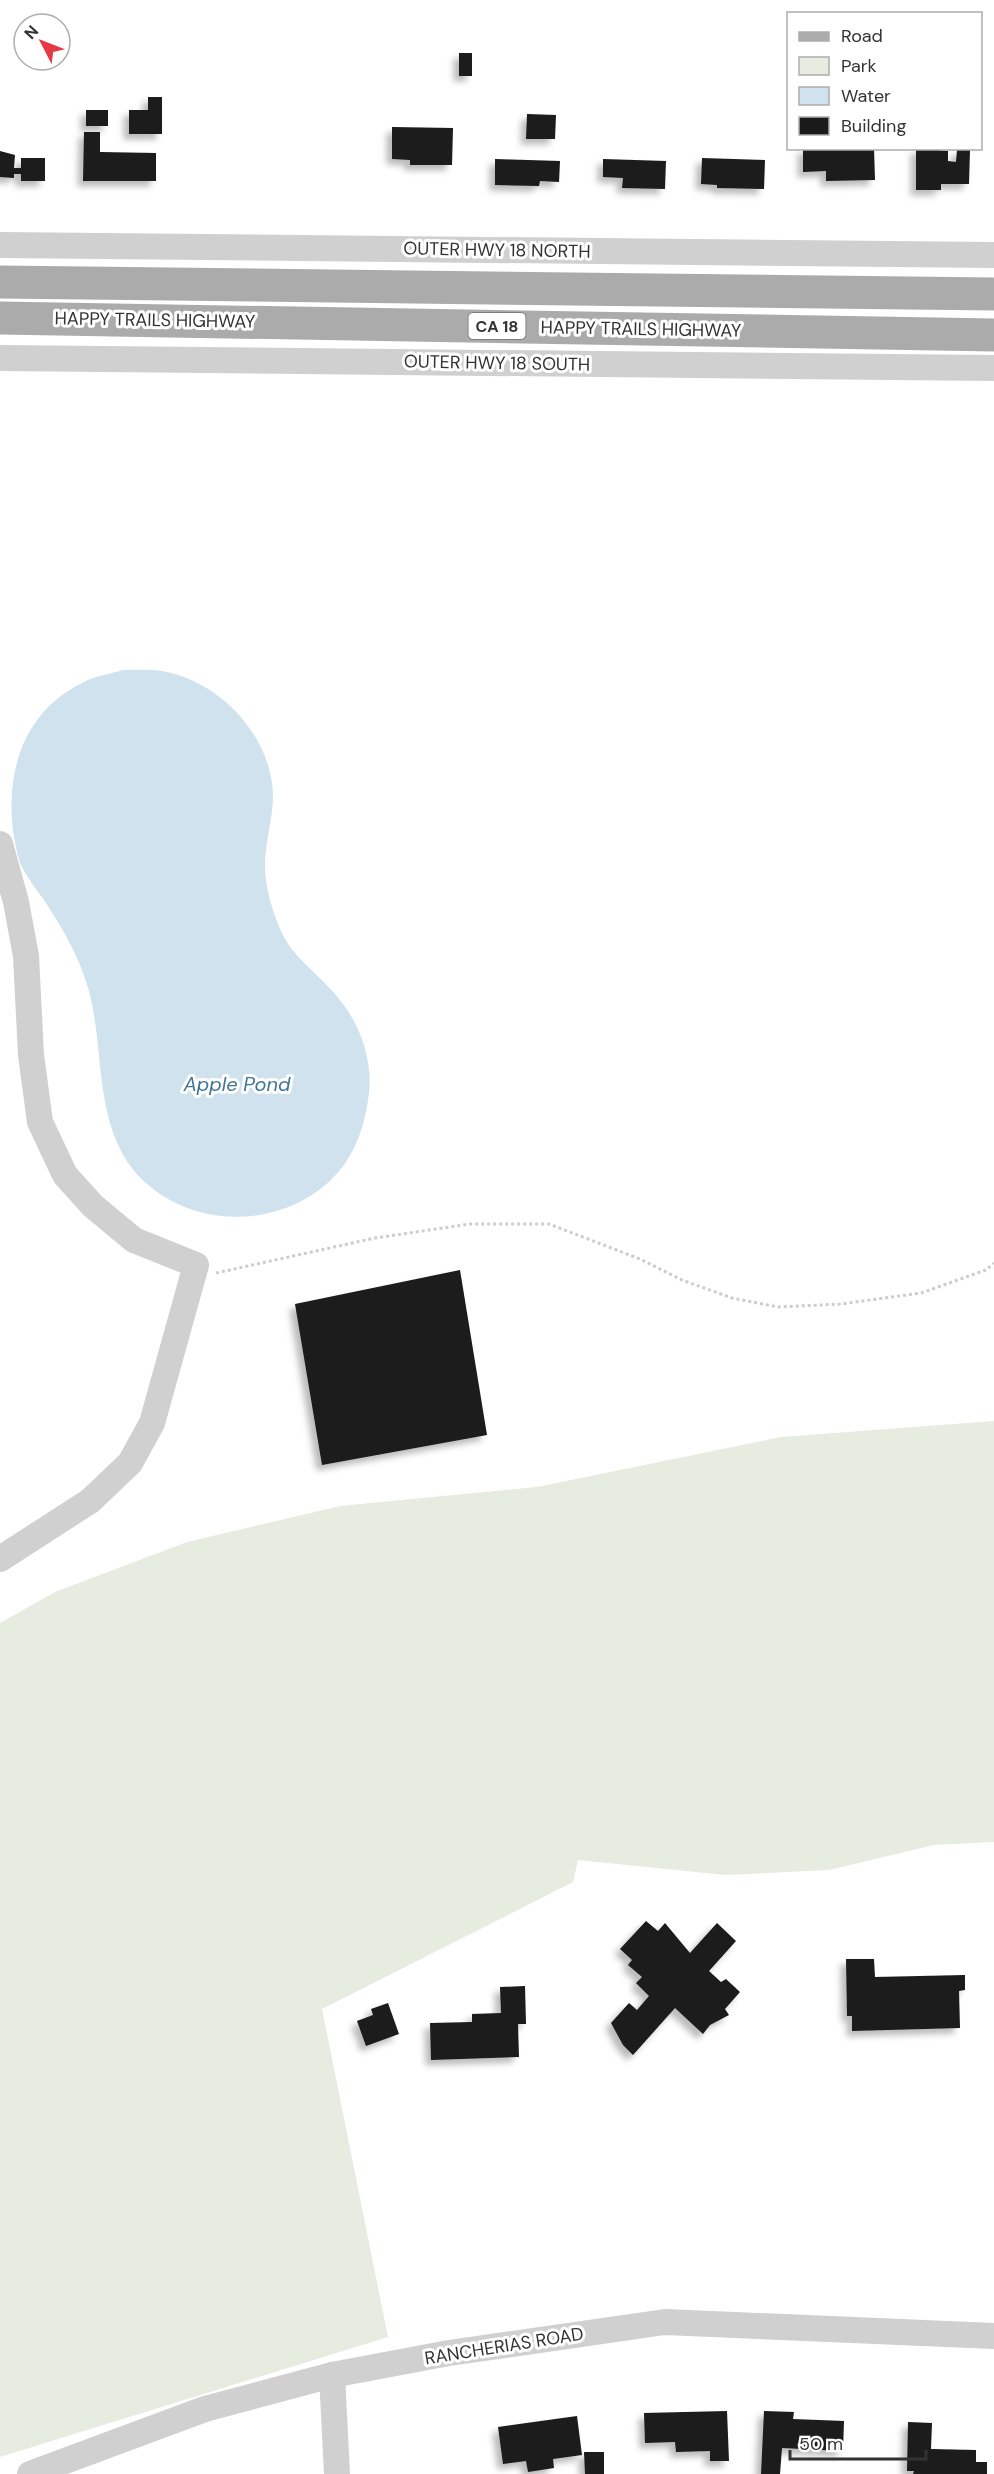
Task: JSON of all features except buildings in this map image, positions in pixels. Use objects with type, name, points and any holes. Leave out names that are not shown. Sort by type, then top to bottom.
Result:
[{"type":"main road","name":"HAPPY TRAILS HIGHWAY","points":[[0,282],[994,294]]},
{"type":"main road","name":"HAPPY TRAILS HIGHWAY","points":[[0,318],[994,335]]},
{"type":"street","name":"OUTER HWY 18 NORTH","points":[[0,245],[994,255]]},
{"type":"street","name":"OUTER HWY 18 SOUTH","points":[[0,358],[994,368]]},
{"type":"street","points":[[0,844],[16,902],[26,956],[31,1054],[40,1122],[65,1175],[93,1206],[134,1240],[196,1264],[152,1423],[130,1463],[90,1501],[0,1559]]},
{"type":"street","name":"RANCHERIAS ROAD","points":[[30,2474],[205,2409],[332,2375],[449,2353],[665,2322],[994,2336]]},
{"type":"street","points":[[332,2375],[337,2474]]},
{"type":"path","points":[[196,1264],[215,1274],[375,1238],[438,1228],[470,1224],[549,1224],[640,1259],[682,1280],[732,1298],[778,1307],[841,1304],[921,1293],[986,1270],[994,1263]]},
{"type":"green space","points":[[994,1421],[994,1842],[934,1845],[829,1870],[725,1875],[578,1860],[573,1882],[322,2009],[388,2337],[0,2457],[0,1623],[55,1592],[187,1542],[340,1506],[537,1487],[781,1437]]},
{"type":"water","name":"Apple Pond","points":[[123,670],[162,671],[188,678],[225,701],[254,734],[264,754],[273,796],[265,869],[268,893],[276,918],[292,950],[343,1003],[357,1027],[366,1052],[370,1079],[368,1102],[362,1129],[351,1154],[327,1183],[304,1200],[278,1210],[251,1216],[223,1216],[195,1211],[169,1200],[146,1183],[129,1163],[117,1141],[109,1118],[94,1016],[85,979],[64,933],[20,863],[14,837],[13,785],[18,760],[27,737],[40,716],[59,698],[87,681]]}]
